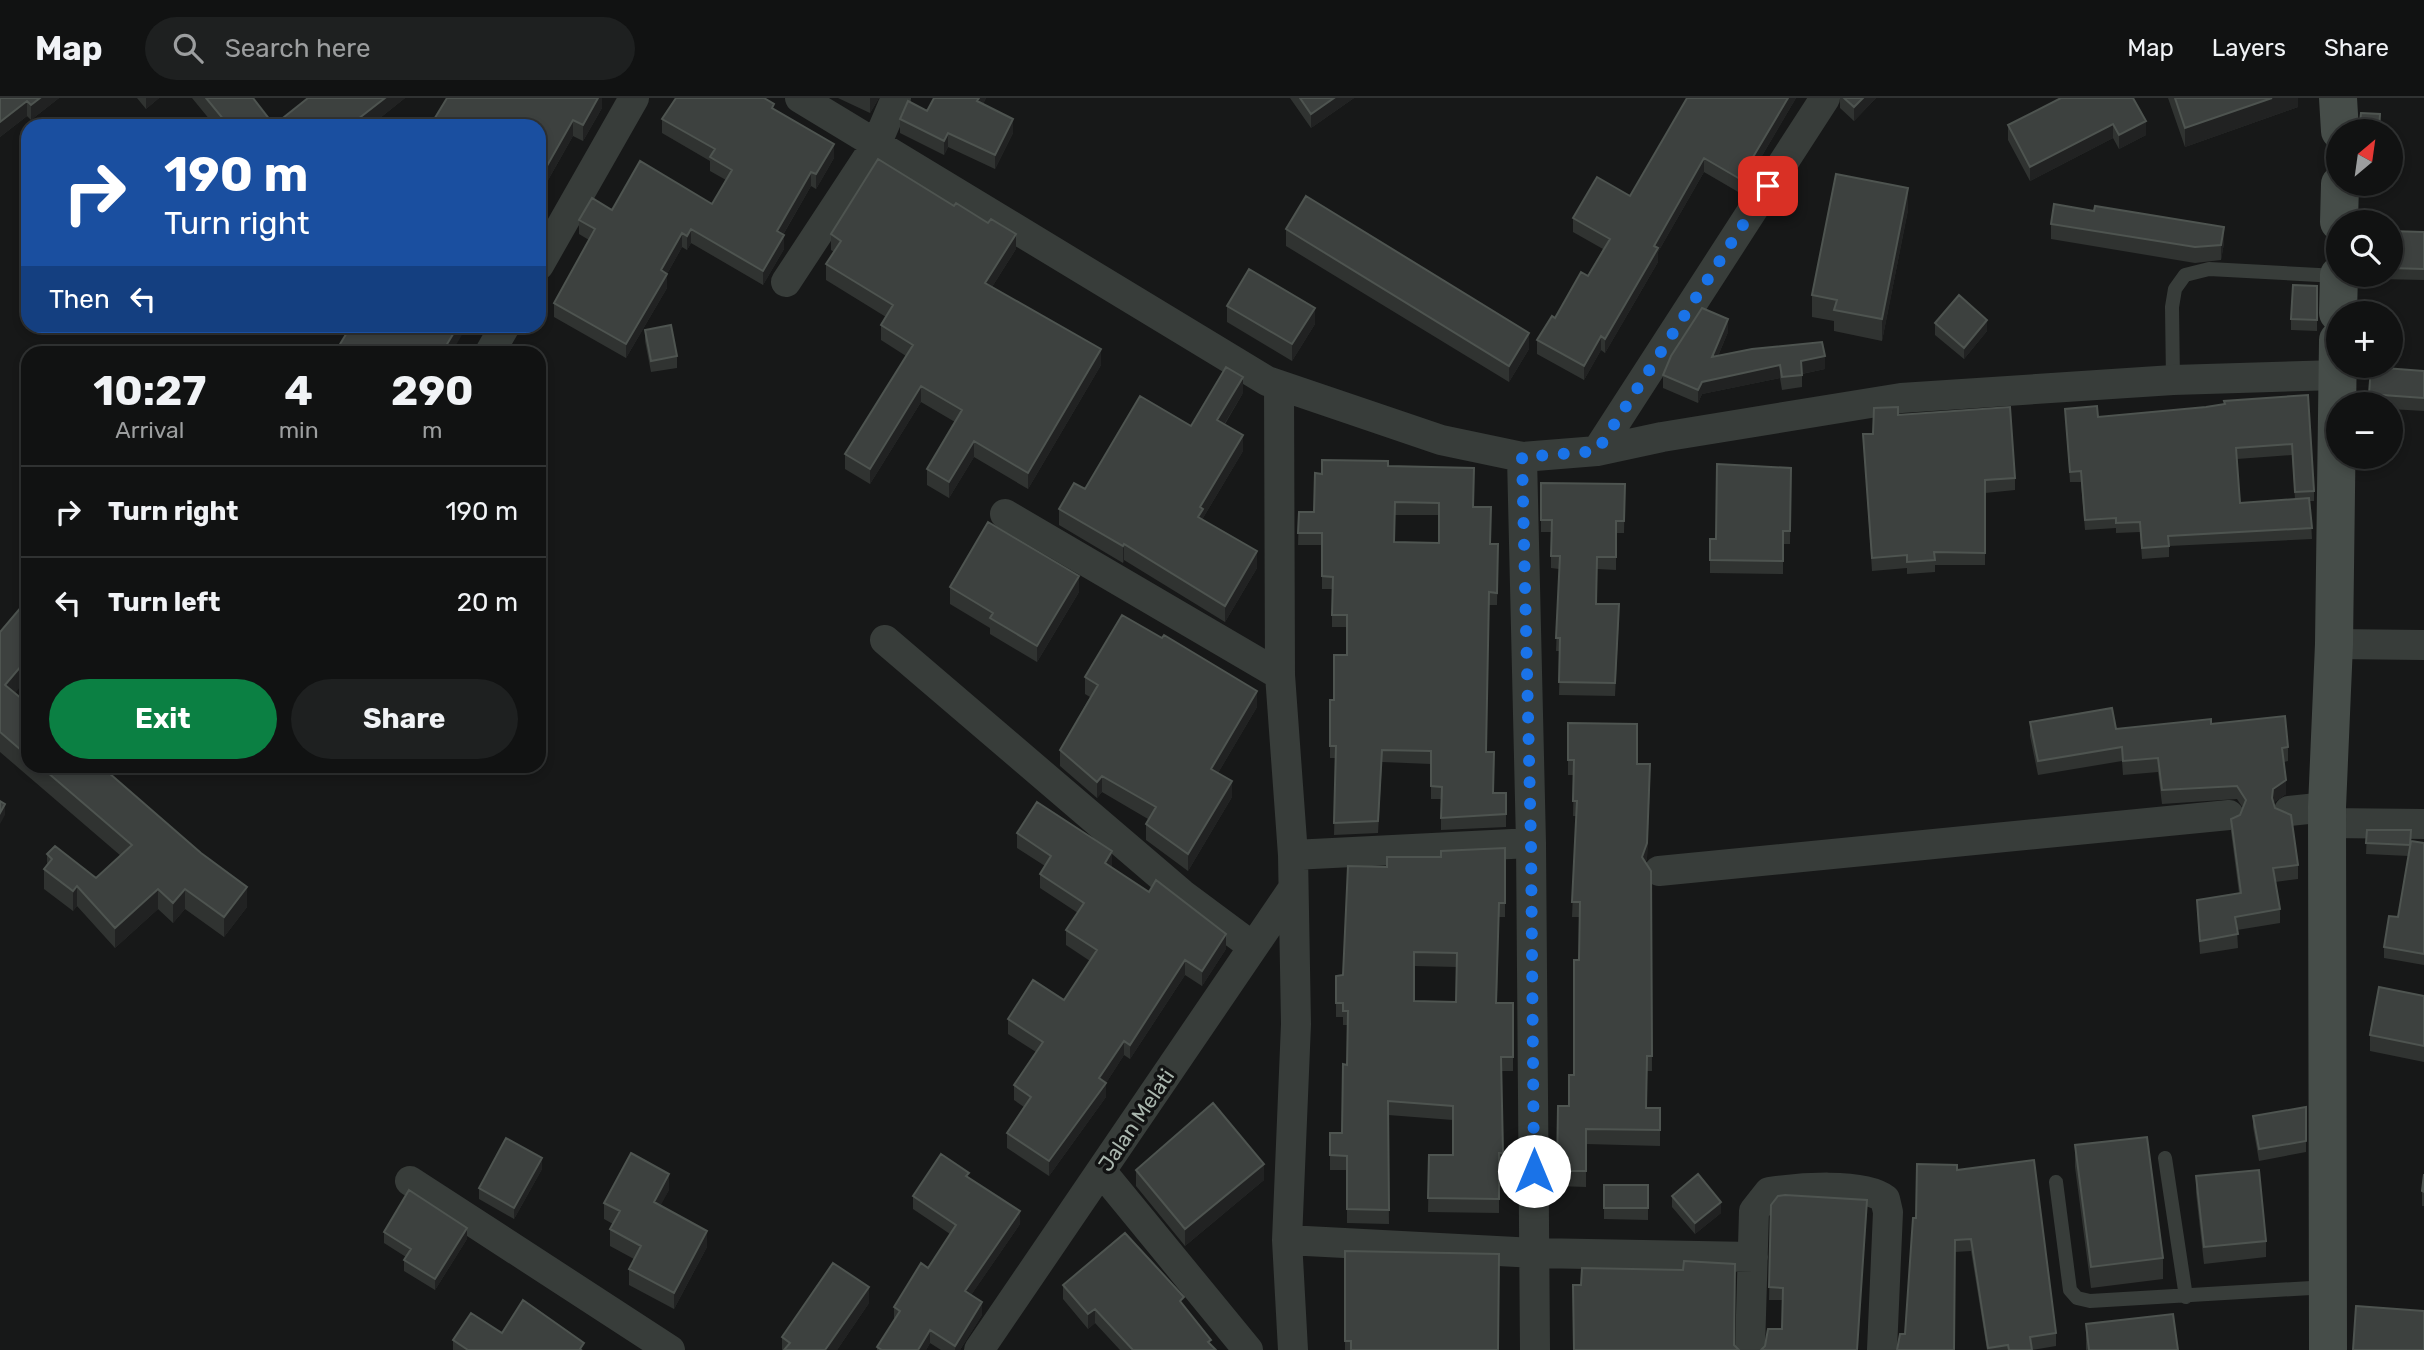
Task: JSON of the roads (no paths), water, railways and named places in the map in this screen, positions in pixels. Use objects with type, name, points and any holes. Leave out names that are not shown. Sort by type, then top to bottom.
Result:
[{"type":"main road","points":[[2338,98],[2339,119]]},
{"type":"main road","points":[[2328,1350],[2327,815],[2334,643],[2338,378]]},
{"type":"street","points":[[546,253],[634,98]]},
{"type":"street","points":[[800,98],[1109,288],[1279,387],[1441,440],[1522,457],[1597,451],[1662,437],[1901,398],[2173,380],[2326,360]]},
{"type":"street","points":[[786,282],[876,145],[897,98]]},
{"type":"street","points":[[1597,451],[1825,98]]},
{"type":"street","points":[[1279,387],[1280,675],[1293,855],[1296,1024],[1287,1240],[1293,1350]]},
{"type":"street","points":[[1522,457],[1531,843],[1535,1350]]},
{"type":"street","points":[[1005,514],[1280,675]]},
{"type":"street","points":[[885,639],[1182,894],[1252,946]]},
{"type":"street","points":[[2334,643],[2424,645]]},
{"type":"street","points":[[2288,811],[2424,824]]},
{"type":"street","points":[[1659,871],[2229,816]]},
{"type":"street","points":[[1293,855],[1531,843]]},
{"type":"street","name":"Jalan Melati","points":[[979,1350],[1292,890]]},
{"type":"street","points":[[1102,1172],[1248,1350]]},
{"type":"street","points":[[410,1181],[670,1350]]},
{"type":"street","points":[[1750,1350],[1754,1210],[1761,1198],[1769,1192],[1790,1189],[1877,1192],[1885,1199],[1888,1212],[1882,1350]]},
{"type":"street","points":[[1287,1240],[1534,1253],[1753,1257]]},
{"type":"lane","points":[[2173,380],[2172,307],[2175,289],[2185,275],[2208,269],[2338,288]]},
{"type":"lane","points":[[2165,1157],[2186,1297]]},
{"type":"lane","points":[[2056,1182],[2070,1290],[2077,1298],[2090,1301],[2186,1297],[2329,1287]]}]
